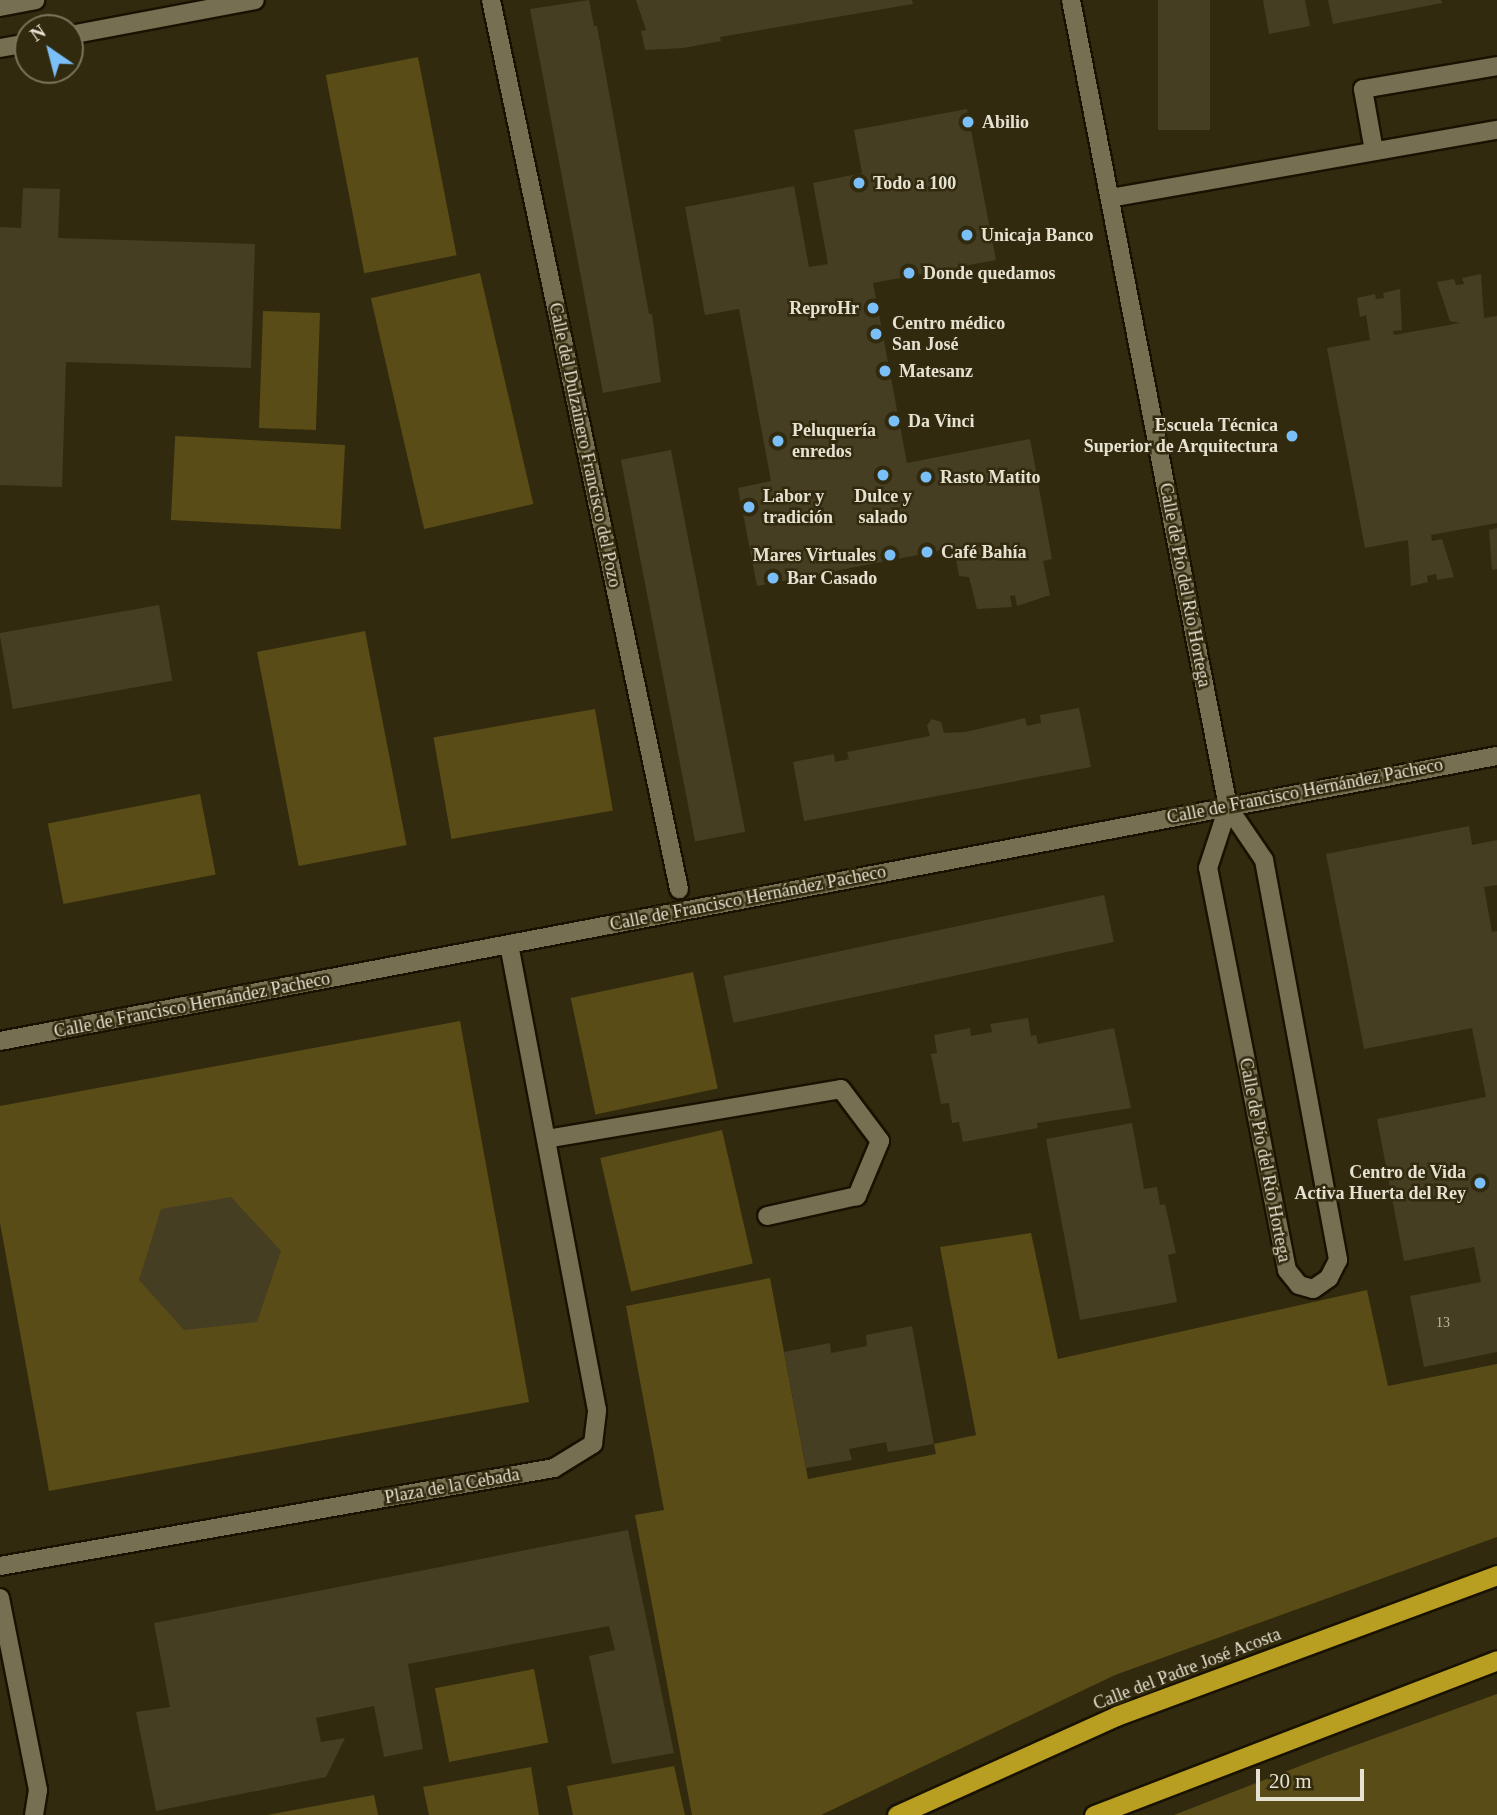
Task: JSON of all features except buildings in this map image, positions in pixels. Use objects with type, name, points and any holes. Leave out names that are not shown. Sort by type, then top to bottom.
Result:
[{"type":"highway","name":"Calle del Padre José Acosta","points":[[897,1815],[1116,1716],[1497,1575]]},
{"type":"highway","points":[[1094,1815],[1497,1660]]},
{"type":"street","points":[[0,7],[35,0]]},
{"type":"street","points":[[84,32],[255,0]]},
{"type":"street","name":"Calle del Dulzainero Francisco del Pozo","points":[[491,0],[679,889]]},
{"type":"street","name":"Calle de Pío del Río Hortega","points":[[1071,0],[1228,807],[1264,860],[1338,1260],[1329,1278],[1313,1289],[1299,1285],[1287,1270],[1208,869],[1228,807]]},
{"type":"street","points":[[1374,151],[1363,89],[1497,66]]},
{"type":"street","points":[[1110,198],[1497,130]]},
{"type":"street","name":"Calle de Francisco Hernández Pacheco","points":[[0,1041],[1497,756]]},
{"type":"street","name":"Plaza de la Cebada","points":[[0,1566],[554,1468],[593,1444],[597,1410],[509,944]]},
{"type":"street","points":[[546,1139],[841,1089],[880,1141],[857,1195],[767,1216]]},
{"type":"street","points":[[0,1598],[38,1790],[34,1815]]},
{"type":"shaded area","points":[[418,57],[457,255],[364,273],[326,75]]},
{"type":"shaded area","points":[[480,273],[533,504],[424,529],[371,298]]},
{"type":"shaded area","points":[[263,311],[320,313],[316,430],[259,428]]},
{"type":"shaded area","points":[[175,436],[345,445],[341,529],[171,520]]},
{"type":"shaded area","points":[[365,631],[407,845],[299,866],[257,652]]},
{"type":"shaded area","points":[[595,709],[613,810],[451,839],[433,737]]},
{"type":"shaded area","points":[[200,794],[216,874],[63,904],[48,824]]},
{"type":"shaded area","points":[[693,972],[718,1088],[595,1114],[571,998]]},
{"type":"shaded area","points":[[460,1021],[529,1402],[49,1491],[0,1223],[0,1106]]},
{"type":"shaded area","points":[[722,1130],[753,1263],[631,1292],[600,1158]]},
{"type":"shaded area","points":[[1031,1233],[1058,1359],[1367,1290],[1388,1386],[1497,1364],[1497,1537],[1115,1675],[821,1815],[692,1815],[635,1515],[664,1510],[626,1306],[770,1278],[808,1479],[936,1454],[934,1444],[976,1435],[940,1247]]},
{"type":"shaded area","points":[[534,1669],[548,1743],[449,1762],[435,1688]]},
{"type":"shaded area","points":[[1497,1694],[1497,1815],[1174,1815],[1323,1757]]},
{"type":"shaded area","points":[[674,1766],[685,1815],[573,1815],[567,1786]]},
{"type":"shaded area","points":[[531,1767],[539,1815],[429,1815],[423,1787]]},
{"type":"shaded area","points":[[374,1795],[378,1815],[267,1815]]},
{"type":"place","name":"Abilio","points":[[968,122]]},
{"type":"place","name":"Todo a 100","points":[[859,183]]},
{"type":"place","name":"Unicaja Banco","points":[[967,235]]},
{"type":"place","name":"Donde quedamos","points":[[909,273]]},
{"type":"place","name":"ReproHr","points":[[873,308]]},
{"type":"place","name":"Centro médico San José","points":[[876,334]]},
{"type":"place","name":"Matesanz","points":[[885,371]]},
{"type":"place","name":"Da Vinci","points":[[894,421]]},
{"type":"place","name":"Escuela Técnica Superior de Arquitectura","points":[[1292,436]]},
{"type":"place","name":"Peluquería enredos","points":[[778,441]]},
{"type":"place","name":"Dulce y salado","points":[[883,475]]},
{"type":"place","name":"Rasto Matito","points":[[926,477]]},
{"type":"place","name":"Labor y tradición","points":[[749,507]]},
{"type":"place","name":"Café Bahía","points":[[927,552]]},
{"type":"place","name":"Mares Virtuales","points":[[890,555]]},
{"type":"place","name":"Bar Casado","points":[[773,578]]},
{"type":"place","name":"Centro de Vida Activa Huerta del Rey","points":[[1480,1183]]}]
